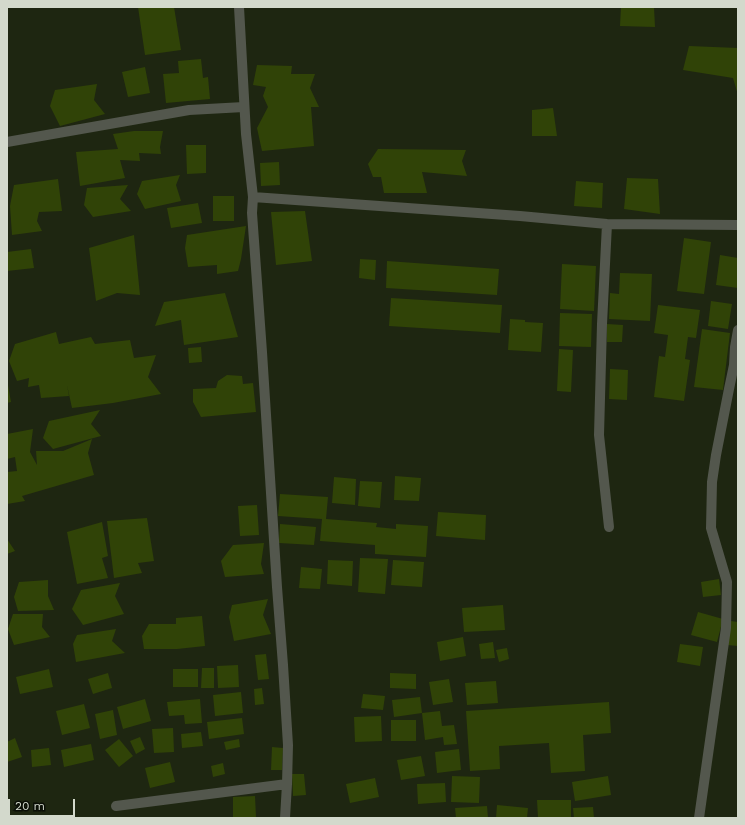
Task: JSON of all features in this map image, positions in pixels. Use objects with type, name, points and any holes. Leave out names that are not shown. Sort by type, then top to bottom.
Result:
[{"type":"street","points":[[239,7],[244,107],[253,197],[252,213],[277,587],[284,665],[288,745],[285,818]]},
{"type":"street","points":[[7,142],[189,110],[244,107]]},
{"type":"street","points":[[253,197],[520,216],[607,224],[738,225]]},
{"type":"street","points":[[607,224],[602,324],[599,435],[609,527]]},
{"type":"street","points":[[699,818],[726,628],[727,582],[711,528],[712,482],[728,389],[734,366],[738,330]]},
{"type":"street","points":[[116,806],[287,784]]},
{"type":"building","points":[[138,7],[174,7],[181,50],[145,55]]},
{"type":"building","points":[[621,7],[654,7],[655,27],[620,26]]},
{"type":"building","points":[[689,46],[738,48],[738,95],[733,78],[683,70]]},
{"type":"building","points":[[201,59],[203,78],[208,77],[210,99],[166,103],[163,74],[179,73],[178,61]]},
{"type":"building","points":[[257,65],[292,66],[291,74],[315,74],[310,88],[319,107],[311,107],[314,146],[262,151],[257,128],[268,107],[263,96],[266,87],[253,85]]},
{"type":"building","points":[[145,67],[150,93],[128,97],[122,72]]},
{"type":"building","points":[[97,84],[94,100],[105,114],[60,126],[50,106],[55,90]]},
{"type":"building","points":[[553,108],[557,136],[532,136],[532,110]]},
{"type":"building","points":[[134,131],[163,131],[160,147],[161,154],[139,153],[140,161],[120,160],[125,178],[80,186],[76,152],[118,149],[113,134]]},
{"type":"building","points":[[186,145],[206,145],[206,173],[187,174]]},
{"type":"building","points":[[378,149],[466,150],[462,161],[467,176],[422,172],[427,193],[384,193],[381,177],[373,177],[368,164]]},
{"type":"building","points":[[279,162],[280,185],[261,186],[260,163]]},
{"type":"building","points":[[180,175],[176,185],[181,201],[145,209],[137,194],[142,181]]},
{"type":"building","points":[[627,178],[658,179],[660,214],[624,209]]},
{"type":"building","points":[[58,179],[62,211],[39,212],[37,221],[42,231],[12,235],[10,206],[14,185]]},
{"type":"building","points":[[576,181],[603,183],[602,208],[574,206]]},
{"type":"building","points":[[128,185],[120,199],[131,211],[93,217],[84,205],[87,188]]},
{"type":"building","points":[[213,196],[234,196],[234,221],[213,221]]},
{"type":"building","points":[[198,203],[202,223],[171,228],[167,208]]},
{"type":"building","points":[[305,211],[312,261],[276,265],[271,212]]},
{"type":"building","points":[[246,226],[238,271],[217,274],[217,265],[188,267],[185,248],[187,235]]},
{"type":"building","points":[[134,235],[140,295],[117,293],[96,301],[89,248]]},
{"type":"building","points":[[684,238],[711,242],[704,294],[677,291]]},
{"type":"building","points":[[31,249],[34,268],[7,271],[7,252]]},
{"type":"building","points":[[720,255],[738,258],[738,288],[716,285]]},
{"type":"building","points":[[360,259],[376,260],[375,280],[359,278]]},
{"type":"building","points":[[387,261],[499,269],[497,295],[386,288]]},
{"type":"building","points":[[562,264],[596,266],[594,311],[560,309]]},
{"type":"building","points":[[620,273],[652,274],[650,321],[609,319],[610,293],[619,294]]},
{"type":"building","points":[[225,293],[238,337],[184,345],[181,320],[155,326],[164,302]]},
{"type":"building","points":[[391,298],[502,305],[500,333],[389,326]]},
{"type":"building","points":[[711,301],[732,304],[728,329],[708,326]]},
{"type":"building","points":[[658,305],[700,310],[696,338],[688,337],[685,359],[690,360],[684,401],[654,397],[659,356],[665,357],[668,335],[654,333]]},
{"type":"building","points":[[560,313],[592,314],[591,347],[559,346]]},
{"type":"building","points":[[510,319],[543,323],[541,352],[508,350]]},
{"type":"building","points":[[607,324],[623,325],[622,342],[607,342]]},
{"type":"building","points":[[702,329],[730,333],[723,390],[694,387]]},
{"type":"building","points":[[56,332],[59,344],[91,337],[95,344],[130,340],[134,358],[156,355],[148,377],[161,394],[113,403],[72,408],[67,385],[69,396],[41,398],[39,385],[28,387],[29,378],[17,381],[9,361],[15,344]]},
{"type":"building","points":[[201,347],[202,362],[189,363],[188,348]]},
{"type":"building","points":[[559,349],[573,350],[571,392],[557,391]]},
{"type":"building","points":[[610,369],[628,370],[627,400],[609,399]]},
{"type":"building","points":[[227,375],[242,376],[243,384],[253,383],[256,412],[201,417],[193,402],[193,389],[216,388],[218,381]]},
{"type":"building","points":[[7,385],[11,402],[7,403]]},
{"type":"building","points":[[100,410],[91,424],[101,436],[53,449],[43,438],[49,421]]},
{"type":"building","points":[[33,429],[30,452],[37,465],[36,451],[63,451],[92,439],[88,453],[94,475],[22,496],[25,501],[7,504],[7,472],[17,471],[15,457],[7,459],[7,434]]},
{"type":"building","points":[[395,476],[421,478],[419,501],[394,500]]},
{"type":"building","points":[[334,477],[356,479],[355,505],[332,503]]},
{"type":"building","points":[[360,481],[382,482],[380,508],[358,506]]},
{"type":"building","points":[[280,494],[328,497],[326,519],[377,523],[376,527],[396,529],[396,524],[428,526],[426,557],[375,554],[375,545],[320,541],[322,519],[278,516]]},
{"type":"building","points":[[257,505],[259,535],[240,536],[238,506]]},
{"type":"building","points":[[438,512],[486,515],[485,540],[436,536]]},
{"type":"building","points":[[147,518],[154,561],[138,563],[142,573],[114,578],[107,521]]},
{"type":"building","points":[[102,522],[108,556],[102,558],[108,578],[77,584],[67,532]]},
{"type":"building","points":[[280,524],[316,527],[314,545],[279,543]]},
{"type":"building","points":[[7,539],[15,551],[7,554]]},
{"type":"building","points":[[264,543],[261,564],[264,574],[225,577],[221,561],[233,545]]},
{"type":"building","points":[[360,558],[388,559],[385,594],[358,592]]},
{"type":"building","points":[[328,560],[353,561],[352,586],[327,584]]},
{"type":"building","points":[[393,560],[424,562],[422,587],[391,585]]},
{"type":"building","points":[[301,567],[322,569],[320,589],[299,588]]},
{"type":"building","points":[[719,579],[721,595],[703,597],[701,582]]},
{"type":"building","points":[[48,580],[48,596],[54,610],[18,611],[14,597],[19,582]]},
{"type":"building","points":[[120,583],[115,596],[124,614],[83,625],[72,609],[81,590]]},
{"type":"building","points":[[268,599],[263,615],[271,634],[234,641],[229,617],[232,605]]},
{"type":"building","points":[[503,605],[505,630],[464,632],[462,608]]},
{"type":"building","points":[[698,612],[723,619],[717,642],[691,635]]},
{"type":"building","points":[[13,614],[43,614],[42,627],[50,637],[14,645],[8,629]]},
{"type":"building","points":[[202,616],[205,646],[177,649],[144,649],[142,636],[149,624],[176,624],[176,618]]},
{"type":"building","points":[[731,621],[738,622],[738,646],[727,645]]},
{"type":"building","points":[[116,629],[112,641],[125,653],[76,662],[73,644],[77,635]]},
{"type":"building","points":[[463,637],[466,656],[440,661],[437,642]]},
{"type":"building","points":[[493,642],[495,658],[481,659],[479,644]]},
{"type":"building","points":[[680,644],[703,647],[700,666],[677,662]]},
{"type":"building","points":[[507,648],[509,659],[499,662],[496,650]]},
{"type":"building","points":[[266,654],[269,679],[258,680],[255,655]]},
{"type":"building","points":[[238,665],[239,687],[218,688],[217,666]]},
{"type":"building","points":[[202,668],[214,668],[214,688],[201,688]]},
{"type":"building","points":[[49,669],[53,687],[20,694],[16,677]]},
{"type":"building","points":[[173,669],[198,669],[198,687],[173,687]]},
{"type":"building","points":[[108,673],[112,688],[93,694],[88,679]]},
{"type":"building","points":[[390,673],[416,674],[416,689],[390,688]]},
{"type":"building","points":[[449,679],[453,702],[433,705],[429,682]]},
{"type":"building","points":[[496,681],[498,703],[467,705],[465,683]]},
{"type":"building","points":[[262,688],[264,704],[255,705],[254,689]]},
{"type":"building","points":[[241,692],[243,713],[215,716],[213,695]]},
{"type":"building","points":[[363,694],[385,696],[383,710],[361,708]]},
{"type":"building","points":[[420,697],[422,713],[394,717],[392,700]]},
{"type":"building","points":[[145,699],[151,721],[123,729],[117,707]]},
{"type":"building","points":[[200,699],[202,723],[185,724],[184,715],[169,716],[167,702]]},
{"type":"building","points":[[609,702],[611,733],[583,735],[585,771],[551,773],[549,743],[499,746],[500,769],[470,771],[466,711]]},
{"type":"building","points":[[84,704],[90,728],[62,735],[56,711]]},
{"type":"building","points":[[113,710],[117,735],[100,739],[95,714]]},
{"type":"building","points":[[440,711],[442,726],[454,725],[457,744],[444,745],[443,737],[425,740],[422,713]]},
{"type":"building","points":[[381,716],[382,741],[355,742],[354,717]]},
{"type":"building","points":[[242,718],[244,734],[209,739],[207,722]]},
{"type":"building","points":[[391,720],[416,720],[416,741],[391,741]]},
{"type":"building","points":[[173,728],[174,752],[154,753],[152,729]]},
{"type":"building","points":[[201,732],[203,746],[182,748],[181,734]]},
{"type":"building","points":[[140,737],[145,749],[136,754],[130,741]]},
{"type":"building","points":[[15,738],[22,757],[7,762],[7,742]]},
{"type":"building","points":[[119,739],[133,756],[119,767],[105,750]]},
{"type":"building","points":[[239,739],[240,747],[226,750],[224,742]]},
{"type":"building","points":[[91,744],[94,760],[64,767],[61,750]]},
{"type":"building","points":[[272,747],[283,748],[282,770],[271,770]]},
{"type":"building","points":[[49,748],[51,765],[32,767],[31,750]]},
{"type":"building","points":[[459,749],[461,770],[437,773],[435,752]]},
{"type":"building","points":[[421,756],[425,776],[401,780],[397,760]]},
{"type":"building","points":[[170,762],[175,782],[150,788],[145,768]]},
{"type":"building","points":[[223,763],[225,774],[213,777],[211,766]]},
{"type":"building","points":[[292,774],[304,774],[306,795],[293,796]]},
{"type":"building","points":[[452,776],[480,777],[479,803],[451,802]]},
{"type":"building","points":[[608,776],[611,795],[575,801],[572,782]]},
{"type":"building","points":[[375,778],[379,797],[350,803],[346,784]]},
{"type":"building","points":[[445,783],[446,802],[418,804],[417,784]]},
{"type":"building","points":[[255,796],[256,817],[233,818],[233,797]]},
{"type":"building","points":[[537,800],[571,800],[571,818],[538,818]]},
{"type":"building","points":[[497,805],[528,808],[527,818],[496,818]]},
{"type":"building","points":[[487,806],[488,818],[456,818],[455,808]]},
{"type":"building","points":[[593,807],[594,818],[574,818],[573,808]]}]
